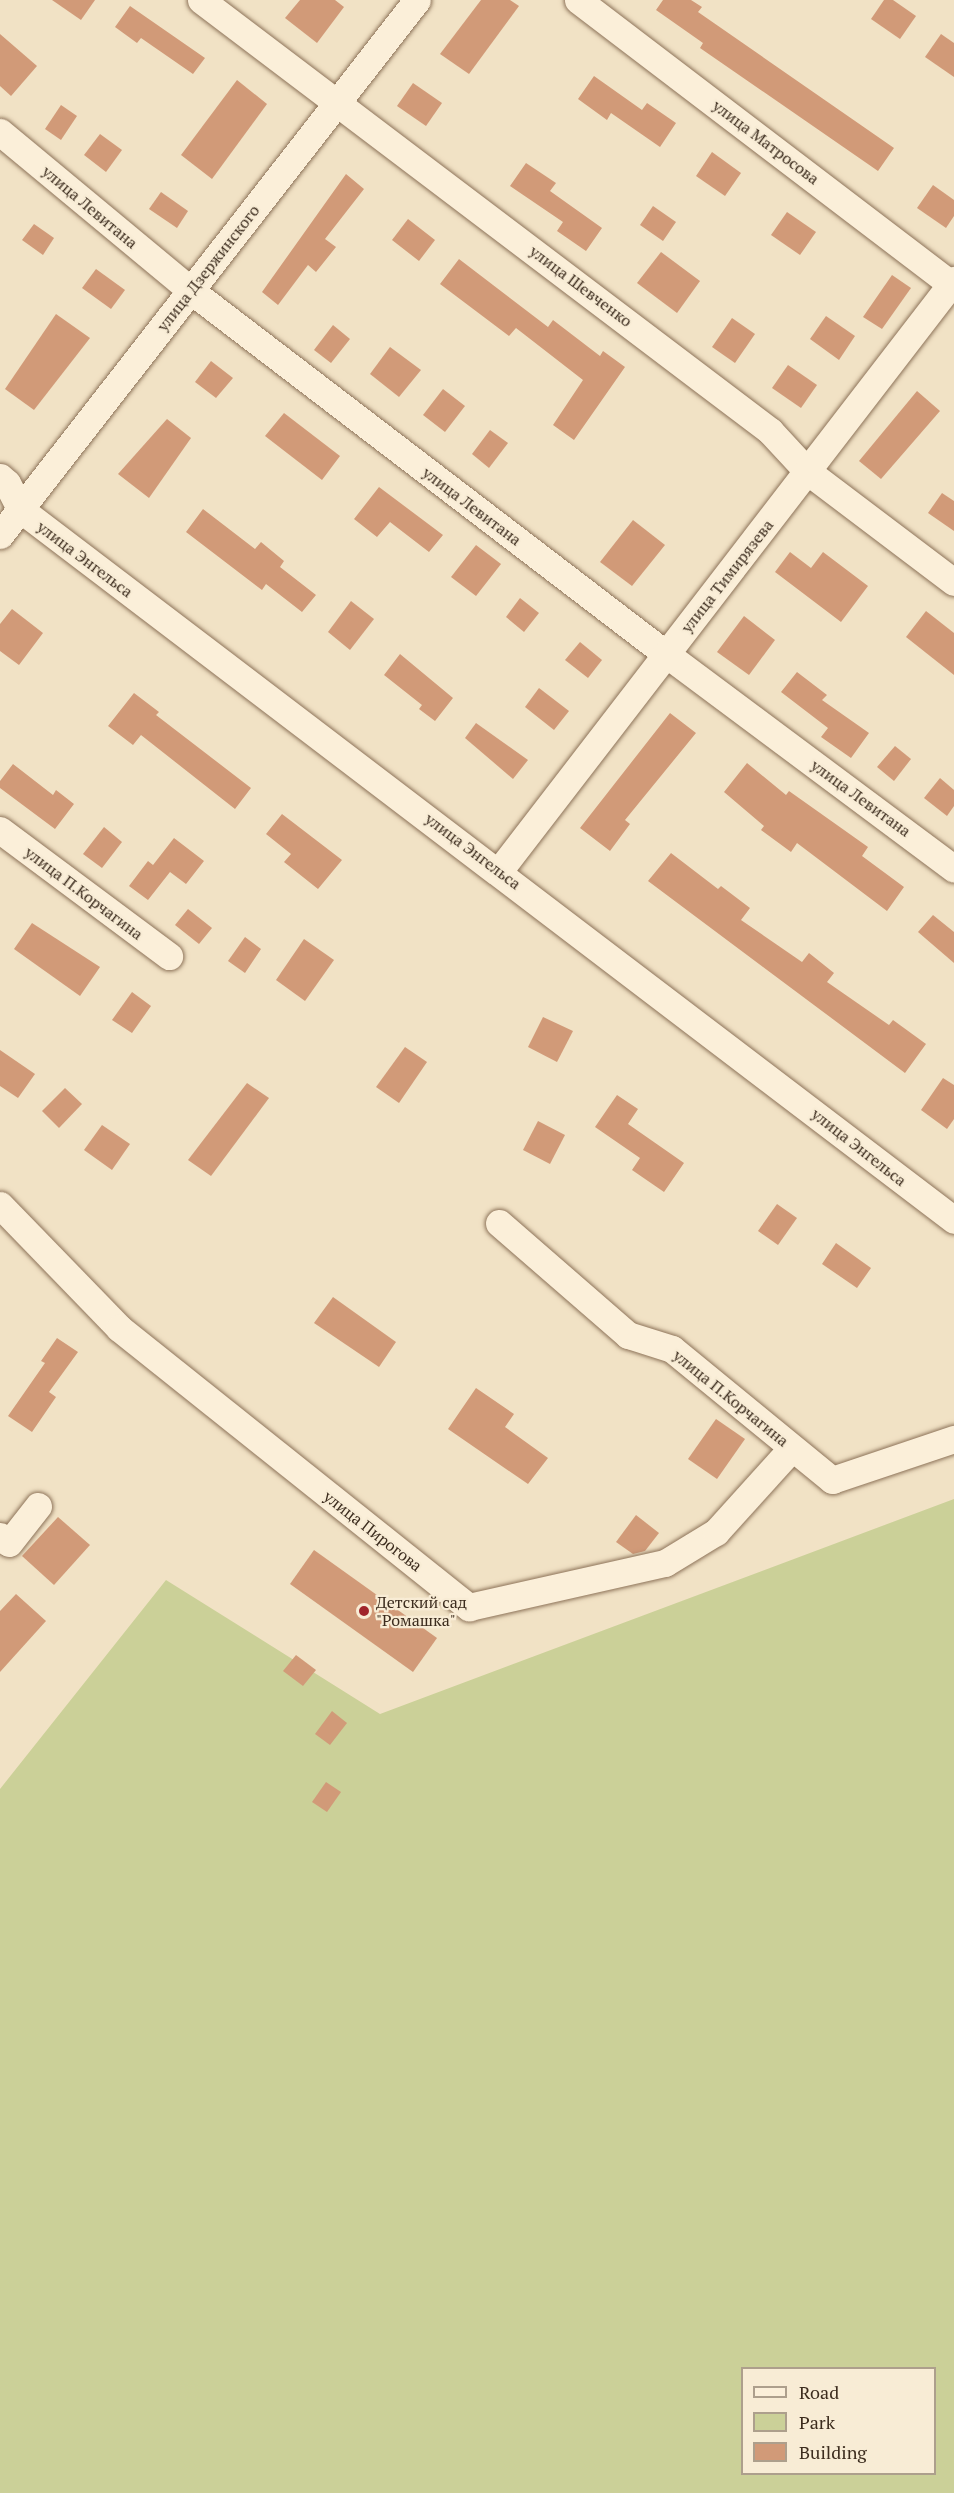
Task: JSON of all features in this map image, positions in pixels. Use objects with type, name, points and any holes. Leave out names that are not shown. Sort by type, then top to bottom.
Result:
[{"type":"street","name":"улица Шевченко","points":[[201,0],[340,102],[770,431],[807,471],[954,582]]},
{"type":"street","name":"улица Дзержинского","points":[[0,535],[190,290],[340,102],[417,0]]},
{"type":"street","name":"улица Матросова","points":[[578,0],[953,283]]},
{"type":"street","name":"улица Левитана","points":[[0,132],[190,290],[666,654],[954,868]]},
{"type":"street","name":"улица Тимирязева","points":[[499,871],[953,283]]},
{"type":"street","name":"улица Энгельса","points":[[0,477],[7,483],[20,509],[499,871],[954,1220]]},
{"type":"street","name":"улица П.Корчагина","points":[[0,830],[169,956]]},
{"type":"street","name":"улица Пирогова","points":[[0,1205],[119,1328],[469,1607],[665,1563],[716,1532],[792,1448]]},
{"type":"street","name":"улица П.Корчагина","points":[[499,1223],[628,1335],[672,1349],[832,1480],[954,1439]]},
{"type":"street","points":[[0,1536],[9,1543],[38,1506]]},
{"type":"green space","points":[[954,1499],[954,2493],[0,2493],[0,1789],[166,1580],[380,1714]]},
{"type":"building","points":[[52,0],[95,0],[81,20]]},
{"type":"building","points":[[300,0],[335,0],[344,7],[317,43],[285,18]]},
{"type":"building","points":[[481,0],[510,0],[519,6],[469,74],[440,54]]},
{"type":"building","points":[[663,0],[691,0],[702,7],[698,12],[894,148],[878,171],[700,48],[703,43],[656,10]]},
{"type":"building","points":[[884,0],[893,0],[916,16],[900,39],[871,19]]},
{"type":"building","points":[[130,6],[205,58],[193,74],[141,38],[137,43],[115,27]]},
{"type":"building","points":[[0,34],[37,66],[11,96],[0,86]]},
{"type":"building","points":[[941,34],[954,43],[954,77],[925,57]]},
{"type":"building","points":[[594,76],[642,110],[647,103],[676,123],[660,147],[611,113],[607,120],[578,99]]},
{"type":"building","points":[[237,80],[267,104],[212,179],[181,155]]},
{"type":"building","points":[[413,83],[442,103],[426,126],[397,106]]},
{"type":"building","points":[[61,105],[77,116],[61,140],[45,129]]},
{"type":"building","points":[[100,134],[122,150],[106,172],[84,155]]},
{"type":"building","points":[[712,152],[741,173],[725,196],[696,176]]},
{"type":"building","points":[[526,163],[556,183],[550,191],[602,228],[586,251],[557,231],[563,222],[510,186]]},
{"type":"building","points":[[346,174],[364,189],[325,239],[336,247],[316,272],[308,265],[278,305],[262,292]]},
{"type":"building","points":[[933,185],[954,200],[954,216],[946,228],[917,208]]},
{"type":"building","points":[[161,192],[188,211],[177,228],[149,209]]},
{"type":"building","points":[[653,206],[676,222],[663,241],[640,225]]},
{"type":"building","points":[[787,212],[816,232],[800,255],[771,235]]},
{"type":"building","points":[[408,219],[435,240],[419,261],[392,240]]},
{"type":"building","points":[[34,224],[54,238],[43,255],[22,240]]},
{"type":"building","points":[[661,252],[700,281],[677,313],[637,283]]},
{"type":"building","points":[[459,259],[548,327],[553,320],[600,356],[603,351],[625,367],[574,440],[553,425],[583,380],[516,328],[509,336],[440,284]]},
{"type":"building","points":[[96,269],[125,290],[111,309],[82,288]]},
{"type":"building","points":[[892,275],[911,288],[882,329],[863,317]]},
{"type":"building","points":[[56,314],[90,338],[34,410],[5,389]]},
{"type":"building","points":[[826,316],[855,336],[839,360],[810,339]]},
{"type":"building","points":[[732,318],[755,334],[735,363],[712,347]]},
{"type":"building","points":[[333,325],[350,339],[331,363],[314,350]]},
{"type":"building","points":[[390,347],[421,370],[399,397],[370,374]]},
{"type":"building","points":[[211,361],[233,378],[216,398],[195,382]]},
{"type":"building","points":[[788,365],[817,385],[801,408],[772,388]]},
{"type":"building","points":[[443,389],[465,406],[445,432],[423,415]]},
{"type":"building","points":[[917,391],[940,411],[881,479],[859,461]]},
{"type":"building","points":[[284,413],[340,456],[322,480],[265,436]]},
{"type":"building","points":[[167,419],[191,438],[149,498],[118,474]]},
{"type":"building","points":[[490,430],[508,443],[489,468],[472,454]]},
{"type":"building","points":[[379,487],[443,535],[429,552],[390,522],[377,537],[354,519]]},
{"type":"building","points":[[942,493],[954,501],[954,531],[928,513]]},
{"type":"building","points":[[203,509],[255,549],[261,542],[284,561],[280,567],[316,595],[302,612],[266,584],[262,590],[186,532]]},
{"type":"building","points":[[633,520],[665,545],[632,586],[600,562]]},
{"type":"building","points":[[476,545],[501,564],[476,596],[451,577]]},
{"type":"building","points":[[790,552],[811,568],[823,552],[868,586],[841,622],[775,572]]},
{"type":"building","points":[[520,598],[539,613],[524,632],[506,617]]},
{"type":"building","points":[[351,601],[374,619],[350,650],[328,632]]},
{"type":"building","points":[[12,609],[43,633],[19,665],[0,651],[0,624]]},
{"type":"building","points":[[926,611],[954,633],[954,675],[906,637]]},
{"type":"building","points":[[744,616],[775,640],[749,675],[717,652]]},
{"type":"building","points":[[580,642],[602,660],[588,678],[565,660]]},
{"type":"building","points":[[400,654],[453,698],[435,721],[419,709],[422,705],[384,675]]},
{"type":"building","points":[[797,672],[827,695],[822,700],[869,733],[851,758],[821,737],[828,728],[781,692]]},
{"type":"building","points":[[539,688],[569,711],[554,730],[525,707]]},
{"type":"building","points":[[134,693],[159,712],[156,715],[251,788],[235,809],[141,735],[133,745],[108,726]]},
{"type":"building","points":[[670,713],[696,733],[625,820],[630,824],[610,851],[580,828]]},
{"type":"building","points":[[476,723],[528,760],[513,779],[465,738]]},
{"type":"building","points":[[895,746],[911,759],[894,781],[877,767]]},
{"type":"building","points":[[747,763],[786,795],[789,791],[868,847],[862,856],[904,887],[887,911],[797,843],[791,852],[761,830],[764,826],[724,792]]},
{"type":"building","points":[[13,764],[53,795],[56,790],[74,804],[55,829],[0,788],[0,781]]},
{"type":"building","points":[[940,778],[954,790],[954,806],[947,816],[924,798]]},
{"type":"building","points":[[282,814],[342,860],[318,889],[284,862],[291,854],[266,834]]},
{"type":"building","points":[[104,827],[122,842],[102,868],[83,854]]},
{"type":"building","points":[[174,838],[204,861],[186,884],[170,872],[148,900],[129,886],[148,861],[153,865]]},
{"type":"building","points":[[671,853],[718,889],[721,886],[750,908],[741,920],[802,962],[809,953],[834,973],[827,982],[889,1025],[893,1020],[926,1044],[905,1073],[648,881]]},
{"type":"building","points":[[188,909],[212,928],[199,944],[175,925]]},
{"type":"building","points":[[933,915],[954,932],[954,963],[918,932]]},
{"type":"building","points":[[32,923],[100,967],[80,996],[14,949]]},
{"type":"building","points":[[245,937],[261,949],[245,973],[228,961]]},
{"type":"building","points":[[304,939],[334,960],[305,1001],[276,980]]},
{"type":"building","points":[[132,992],[151,1006],[132,1033],[112,1020]]},
{"type":"building","points":[[543,1017],[573,1031],[557,1062],[528,1047]]},
{"type":"building","points":[[405,1047],[427,1062],[399,1103],[376,1087]]},
{"type":"building","points":[[0,1050],[35,1074],[18,1098],[0,1086]]},
{"type":"building","points":[[943,1078],[954,1085],[954,1119],[947,1129],[921,1110]]},
{"type":"building","points":[[247,1083],[269,1098],[211,1176],[188,1160]]},
{"type":"building","points":[[65,1088],[82,1104],[59,1128],[42,1111]]},
{"type":"building","points":[[617,1095],[638,1109],[628,1124],[684,1163],[664,1192],[632,1170],[640,1158],[595,1127]]},
{"type":"building","points":[[538,1121],[565,1135],[550,1164],[523,1150]]},
{"type":"building","points":[[102,1125],[130,1144],[112,1170],[84,1150]]},
{"type":"building","points":[[777,1204],[797,1218],[778,1245],[758,1231]]},
{"type":"building","points":[[836,1243],[871,1268],[857,1288],[822,1264]]},
{"type":"building","points":[[333,1297],[396,1342],[379,1367],[314,1323]]},
{"type":"building","points":[[57,1338],[78,1352],[49,1392],[56,1397],[32,1432],[8,1416],[45,1363],[41,1361]]},
{"type":"building","points":[[476,1388],[514,1414],[505,1427],[548,1458],[528,1484],[448,1429]]},
{"type":"building","points":[[716,1419],[745,1439],[717,1479],[688,1459]]},
{"type":"building","points":[[636,1515],[659,1533],[645,1551],[633,1554],[616,1542]]},
{"type":"building","points":[[58,1517],[90,1545],[54,1585],[22,1556]]},
{"type":"building","name":"Детский сад \"Ромашка\"","points":[[314,1550],[437,1638],[413,1672],[290,1584]]},
{"type":"building","points":[[16,1594],[46,1621],[0,1672],[0,1611]]},
{"type":"building","points":[[296,1655],[316,1670],[303,1686],[283,1671]]},
{"type":"building","points":[[332,1711],[347,1723],[330,1745],[315,1734]]},
{"type":"building","points":[[326,1782],[341,1792],[327,1812],[312,1802]]},
{"type":"place","name":"Детский сад \"Ромашка\"","points":[[364,1611]]}]
